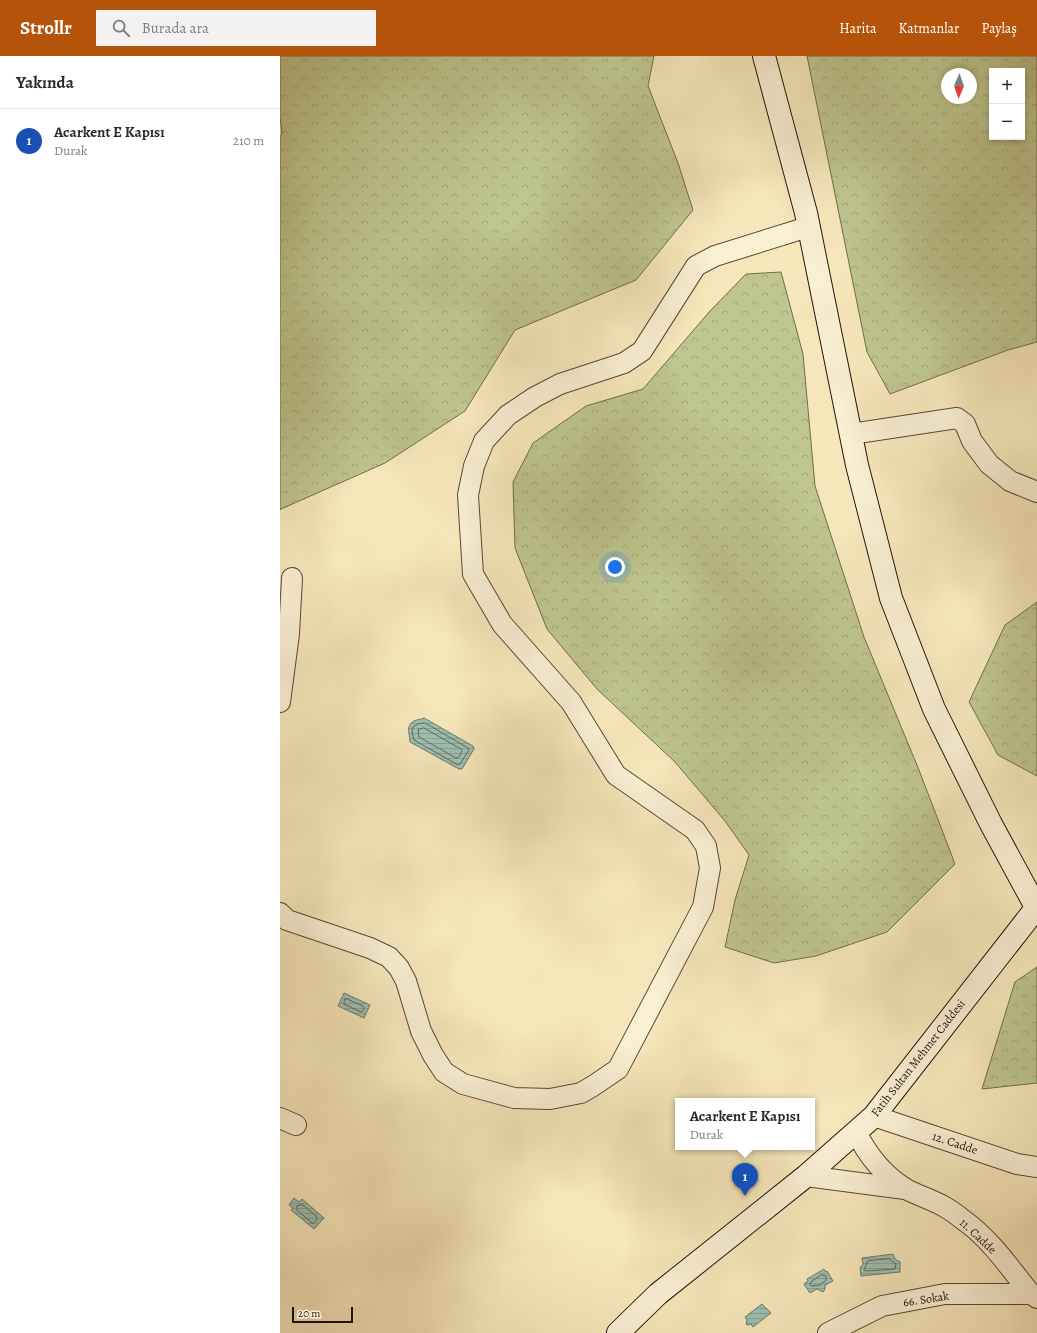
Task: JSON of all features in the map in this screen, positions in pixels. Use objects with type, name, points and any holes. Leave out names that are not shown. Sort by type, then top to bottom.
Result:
[{"type":"street","points":[[764,56],[808,226],[857,465],[891,598],[931,701],[991,824],[1036,907]]},
{"type":"street","points":[[280,913],[287,920],[370,948],[389,957],[406,981],[421,1031],[433,1055],[444,1072],[463,1084],[514,1098],[550,1099],[580,1093],[618,1069],[703,907],[710,868],[706,846],[695,830],[616,775],[571,702],[502,624],[473,574],[468,495],[474,466],[484,441],[508,415],[535,397],[560,384],[624,364],[642,351],[696,266],[715,256],[808,226]]},
{"type":"street","points":[[851,434],[957,418],[965,424],[972,441],[988,464],[1010,481],[1037,492]]},
{"type":"street","points":[[280,702],[289,634],[292,578]]},
{"type":"street","name":"Fatih Sultan Mehmet Caddesi","points":[[618,1333],[658,1294],[806,1176],[874,1116],[1036,907]]},
{"type":"street","name":"12. Cadde","points":[[874,1116],[1017,1164],[1037,1167]]},
{"type":"street","name":"11. Cadde","points":[[856,1132],[864,1148],[874,1162],[895,1182],[946,1208],[972,1227],[993,1247],[1034,1296]]},
{"type":"street","name":"11. Cadde","points":[[806,1176],[908,1189]]},
{"type":"street","name":"66. Sokak","points":[[828,1333],[882,1306],[945,1294],[1034,1296]]},
{"type":"green space","points":[[280,56],[654,56],[648,86],[678,163],[693,210],[636,280],[515,330],[465,411],[385,463],[280,510],[280,136],[282,134],[280,117]]},
{"type":"green space","points":[[807,56],[1037,56],[1037,342],[1008,350],[890,394],[867,352]]},
{"type":"green space","points":[[781,272],[803,354],[815,486],[864,637],[919,770],[955,864],[887,932],[816,956],[774,963],[725,947],[735,900],[749,855],[725,821],[675,762],[597,689],[547,629],[515,548],[513,482],[533,443],[586,406],[643,389],[710,311],[746,274]]},
{"type":"green space","points":[[1037,602],[1037,776],[998,755],[969,702],[1005,625]]},
{"type":"green space","points":[[1037,967],[1037,1083],[982,1089],[1015,982]]},
{"type":"water","points":[[424,718],[473,746],[474,749],[462,769],[459,769],[410,742],[409,728],[411,723]]},
{"type":"water","points":[[344,993],[370,1005],[364,1018],[338,1006]]},
{"type":"water","points":[[294,1198],[299,1202],[302,1199],[324,1218],[314,1229],[291,1210],[293,1208],[289,1205]]},
{"type":"water","points":[[893,1254],[895,1259],[900,1262],[900,1272],[861,1276],[860,1268],[863,1264],[862,1258]]},
{"type":"water","points":[[824,1269],[833,1281],[825,1285],[823,1292],[817,1289],[810,1293],[804,1284],[808,1281],[807,1279]]},
{"type":"water","points":[[762,1304],[771,1313],[753,1327],[751,1324],[746,1324],[747,1320],[745,1317]]},
{"type":"place","name":"Acarkent E Kapısı","points":[[745,1196]]}]
